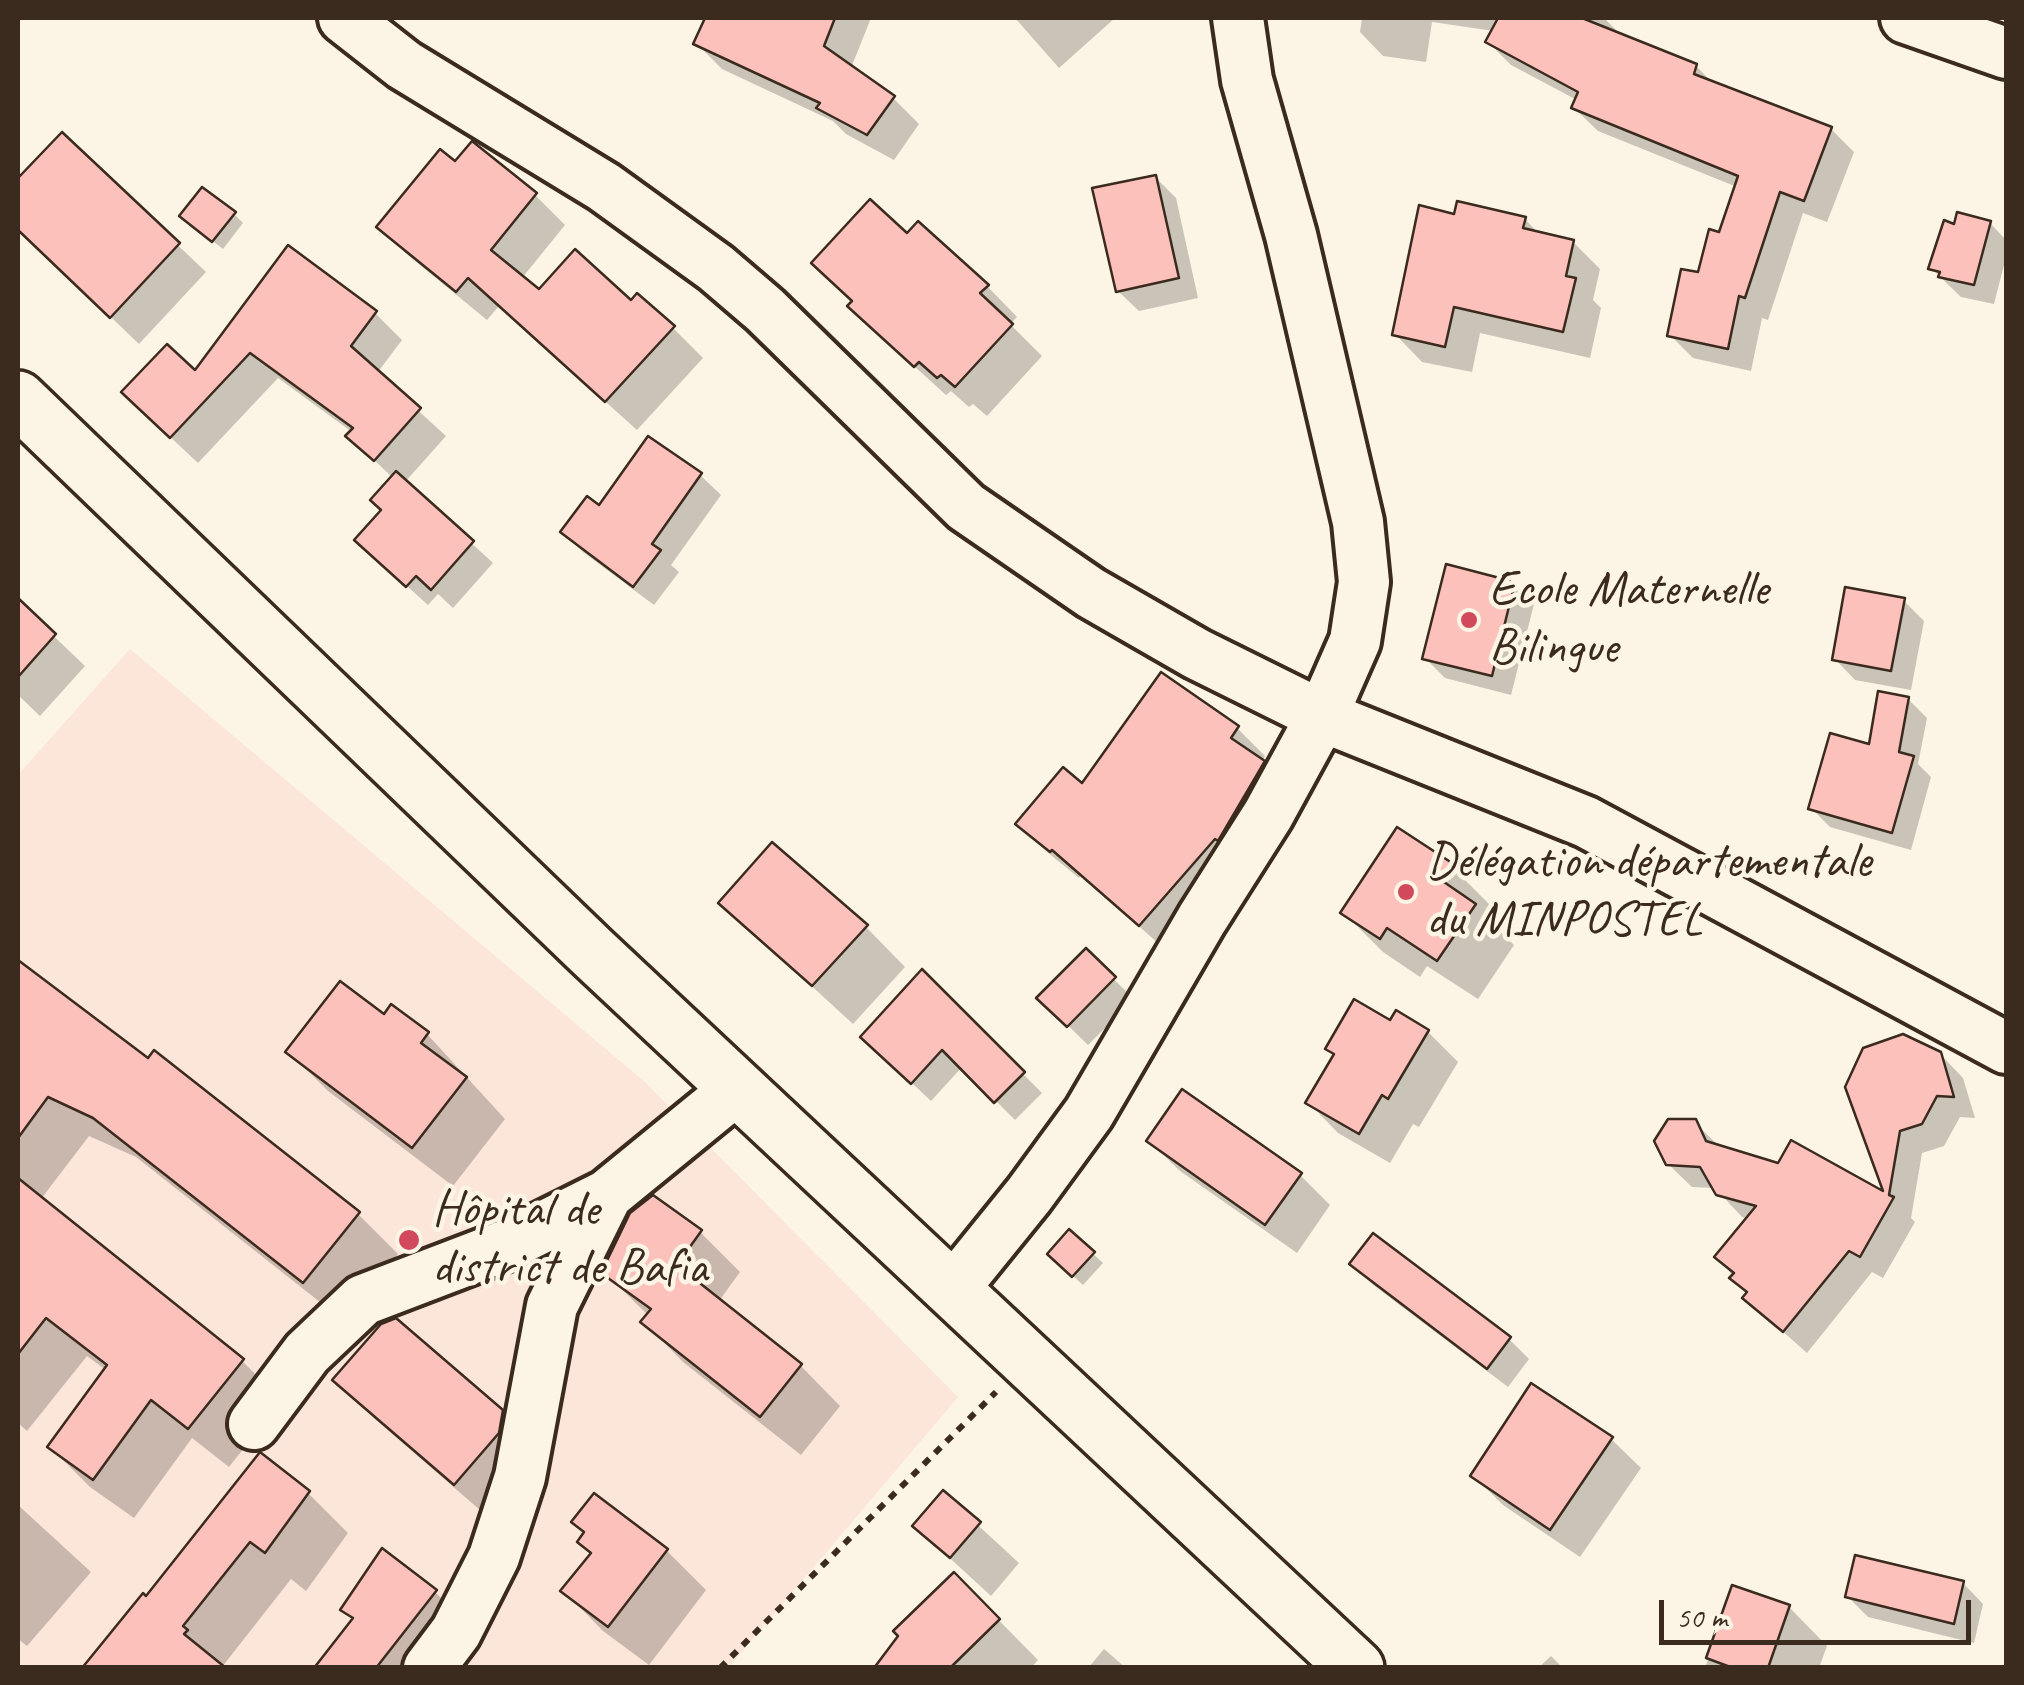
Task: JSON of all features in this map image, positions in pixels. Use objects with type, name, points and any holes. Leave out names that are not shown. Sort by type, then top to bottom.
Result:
[{"type":"main road","points":[[18,399],[738,1088],[1356,1668]]},
{"type":"street","points":[[344,18],[404,65],[604,188],[716,268],[765,310],[966,507],[1091,593],[1197,654],[1322,716],[1586,822],[2006,1048]]},
{"type":"street","points":[[953,1289],[1090,1113],[1202,919],[1268,815],[1322,716],[1355,640],[1364,582],[1358,522],[1280,191],[1247,80],[1238,18]]},
{"type":"street","points":[[1906,18],[2006,53]]},
{"type":"street","points":[[254,1424],[307,1354],[362,1300],[507,1244],[607,1196],[738,1088]]},
{"type":"street","points":[[430,1668],[456,1632],[494,1557],[520,1477],[552,1306],[607,1196]]},
{"type":"path","points":[[720,1668],[1029,1360]]},
{"type":"shaded area","name":"Hôpital de district de Bafia","points":[[130,649],[645,1082],[958,1397],[729,1667],[18,1668],[18,775]]},
{"type":"building","points":[[705,18],[835,18],[824,46],[895,96],[867,135],[816,108],[820,103],[693,44]]},
{"type":"building","points":[[1498,18],[1582,18],[1697,64],[1694,74],[1832,127],[1804,201],[1780,192],[1745,298],[1739,296],[1728,349],[1667,336],[1681,269],[1698,272],[1709,229],[1719,232],[1738,176],[1571,108],[1578,92],[1485,42]]},
{"type":"building","points":[[62,132],[180,243],[110,318],[18,230],[18,178]]},
{"type":"building","points":[[472,141],[537,193],[491,250],[539,289],[575,249],[631,300],[637,293],[675,326],[605,402],[468,278],[456,292],[376,227],[440,149],[455,161]]},
{"type":"building","points":[[1156,175],[1179,278],[1116,292],[1092,188]]},
{"type":"building","points":[[202,187],[236,212],[212,242],[179,216]]},
{"type":"building","points":[[870,199],[907,233],[918,221],[989,285],[980,293],[1013,324],[955,387],[919,362],[914,367],[847,306],[852,301],[811,263]]},
{"type":"building","points":[[1457,201],[1526,217],[1523,228],[1574,240],[1566,276],[1576,278],[1563,332],[1454,307],[1445,347],[1392,335],[1419,205],[1454,214]]},
{"type":"building","points":[[1957,212],[1991,221],[1974,285],[1938,277],[1940,272],[1928,269],[1944,220],[1954,224]]},
{"type":"building","points":[[288,245],[377,311],[351,346],[421,408],[374,461],[345,436],[353,428],[250,353],[170,438],[121,392],[167,344],[195,370]]},
{"type":"building","points":[[648,436],[702,473],[652,544],[661,550],[633,587],[560,532],[587,496],[599,505]]},
{"type":"building","points":[[396,471],[474,541],[431,590],[416,576],[406,587],[354,540],[381,510],[370,500]]},
{"type":"building","name":"Ecole Maternelle Bilingue","points":[[1446,564],[1515,582],[1492,676],[1422,659]]},
{"type":"building","points":[[1845,587],[1905,598],[1891,671],[1832,660]]},
{"type":"building","points":[[18,598],[56,634],[18,677]]},
{"type":"building","points":[[1161,672],[1239,726],[1231,738],[1265,761],[1218,841],[1215,839],[1139,926],[1052,850],[1015,824],[1063,767],[1082,783]]},
{"type":"building","points":[[1878,691],[1909,697],[1899,752],[1914,756],[1892,833],[1808,809],[1830,733],[1869,744]]},
{"type":"building","name":"Délégation départementale du MINPOSTEL","points":[[1397,827],[1452,863],[1441,880],[1476,904],[1437,961],[1387,928],[1380,939],[1340,913]]},
{"type":"building","points":[[772,842],[868,925],[812,986],[718,903]]},
{"type":"building","points":[[1086,948],[1116,977],[1067,1027],[1036,998]]},
{"type":"building","points":[[18,960],[148,1058],[154,1050],[360,1212],[303,1283],[93,1118],[48,1097],[18,1138]]},
{"type":"building","points":[[922,969],[1025,1072],[994,1103],[942,1050],[911,1084],[860,1037]]},
{"type":"building","points":[[340,981],[384,1014],[391,1004],[429,1032],[421,1043],[467,1077],[412,1148],[285,1052]]},
{"type":"building","points":[[1354,999],[1390,1020],[1396,1010],[1429,1030],[1388,1099],[1382,1095],[1359,1134],[1305,1103],[1334,1054],[1325,1049]]},
{"type":"building","points":[[1903,1034],[1941,1052],[1954,1097],[1937,1096],[1922,1124],[1900,1131],[1889,1195],[1894,1197],[1860,1257],[1849,1251],[1783,1332],[1742,1298],[1747,1292],[1729,1278],[1734,1273],[1714,1257],[1756,1206],[1716,1195],[1700,1167],[1666,1165],[1654,1141],[1668,1119],[1696,1119],[1706,1141],[1778,1163],[1791,1140],[1883,1191],[1845,1087],[1863,1048]]},
{"type":"building","points":[[1182,1089],[1302,1173],[1265,1225],[1146,1141]]},
{"type":"building","points":[[18,1178],[244,1359],[188,1429],[151,1400],[93,1480],[47,1447],[107,1365],[46,1318],[18,1354]]},
{"type":"building","points":[[653,1195],[702,1230],[677,1265],[802,1364],[760,1417],[640,1322],[651,1309],[601,1273],[630,1213]]},
{"type":"building","points":[[1069,1229],[1095,1252],[1072,1277],[1047,1254]]},
{"type":"building","points":[[1373,1233],[1511,1337],[1487,1369],[1349,1264]]},
{"type":"building","points":[[396,1318],[503,1410],[499,1433],[454,1485],[332,1380],[381,1324]]},
{"type":"building","points":[[1531,1383],[1613,1437],[1550,1530],[1470,1476]]},
{"type":"building","points":[[260,1452],[310,1491],[265,1553],[250,1542],[183,1626],[188,1630],[184,1634],[226,1668],[82,1668],[143,1593],[146,1596]]},
{"type":"building","points":[[943,1490],[981,1522],[950,1558],[912,1526]]},
{"type":"building","points":[[594,1493],[668,1549],[608,1627],[560,1591],[591,1553],[577,1542],[584,1532],[571,1522]]},
{"type":"building","points":[[382,1548],[437,1590],[376,1668],[314,1668],[353,1618],[340,1610]]},
{"type":"building","points":[[1855,1555],[1964,1581],[1954,1624],[1845,1597]]},
{"type":"building","points":[[954,1572],[1000,1619],[950,1668],[874,1668],[898,1636],[893,1631]]},
{"type":"building","points":[[1732,1585],[1790,1605],[1768,1668],[1733,1668],[1706,1658]]},
{"type":"place","name":"Ecole Maternelle Bilingue","points":[[1469,620]]},
{"type":"place","name":"Délégation départementale du MINPOSTEL","points":[[1406,892]]},
{"type":"place","name":"Hôpital de district de Bafia","points":[[409,1240]]}]
